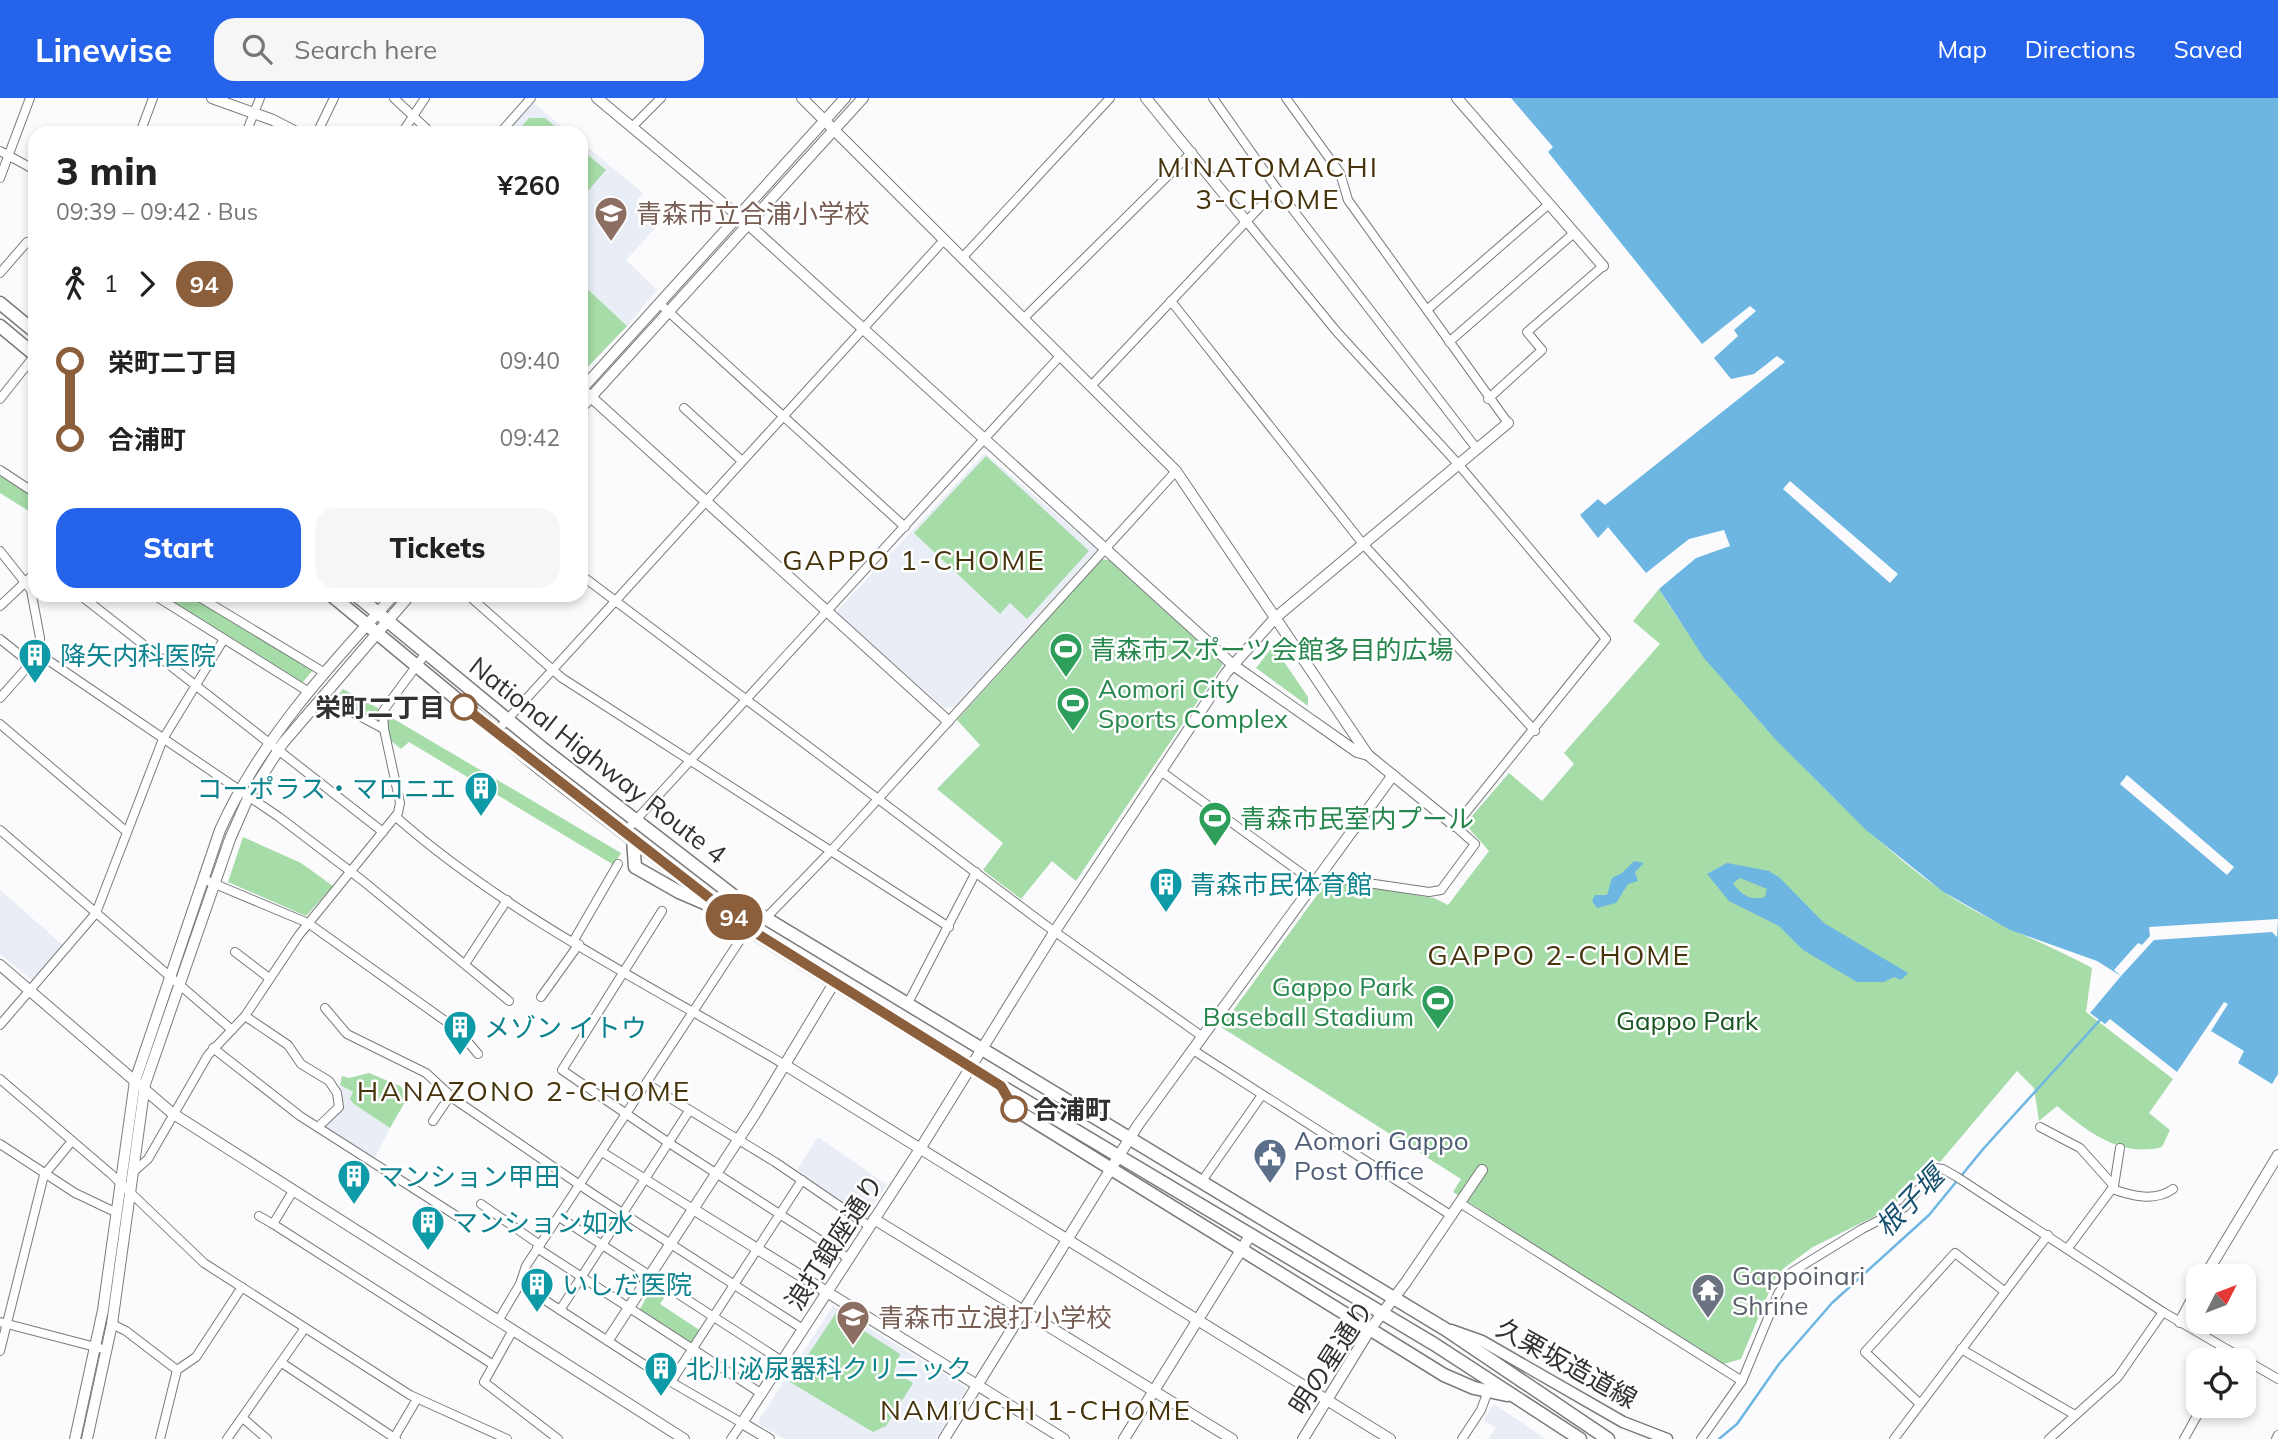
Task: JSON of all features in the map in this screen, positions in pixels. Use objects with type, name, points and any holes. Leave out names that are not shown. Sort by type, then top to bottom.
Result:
[{"type":"highway","points":[[0,303],[28,324]]},
{"type":"highway","points":[[0,326],[28,349]]},
{"type":"highway","name":"National Highway Route 4","points":[[339,602],[496,732],[748,928],[1001,1086],[1382,1312],[1580,1439]]},
{"type":"highway","name":"National Highway Route 4","points":[[364,602],[507,719],[765,919],[1445,1329],[1608,1439]]},
{"type":"highway","points":[[629,836],[635,867],[679,892],[727,912]]},
{"type":"highway","points":[[1001,1086],[1014,1109],[1461,1384],[1516,1398]]},
{"type":"main road","name":"久栗坂造道線","points":[[1445,1329],[1482,1340],[1623,1422],[1667,1439]]},
{"type":"street","points":[[0,178],[4,154],[30,98]]},
{"type":"street","points":[[143,126],[153,98]]},
{"type":"street","points":[[212,98],[283,126]]},
{"type":"street","points":[[249,126],[260,98]]},
{"type":"street","points":[[320,126],[334,98]]},
{"type":"street","points":[[394,98],[424,126]]},
{"type":"street","points":[[408,126],[425,98]]},
{"type":"street","points":[[506,126],[531,98]]},
{"type":"street","points":[[597,98],[748,224],[1233,666],[1357,752],[1368,755]]},
{"type":"street","points":[[632,127],[661,98]]},
{"type":"street","points":[[802,98],[1092,384],[1176,471],[1368,755],[1475,844],[1441,890],[1317,879],[1162,772]]},
{"type":"street","points":[[588,381],[845,98]]},
{"type":"street","points":[[588,400],[863,98]]},
{"type":"street","points":[[962,257],[1110,98]]},
{"type":"street","points":[[1146,98],[1337,332],[1458,465],[1606,639],[1535,732],[1455,826]]},
{"type":"street","points":[[1213,98],[1277,189],[1477,449]]},
{"type":"street","points":[[1286,98],[1340,173],[1348,200],[1508,423]]},
{"type":"street","points":[[1457,98],[1603,266],[1527,331],[1542,350],[1488,398]]},
{"type":"street","points":[[1024,318],[1192,152]]},
{"type":"street","points":[[4,154],[28,166]]},
{"type":"street","points":[[1092,384],[1277,189]]},
{"type":"street","points":[[1428,309],[1549,204]]},
{"type":"street","points":[[1449,342],[1574,233]]},
{"type":"street","points":[[496,732],[944,240]]},
{"type":"street","points":[[0,273],[27,242]]},
{"type":"street","points":[[1171,301],[1363,544],[1535,732]]},
{"type":"street","points":[[660,304],[905,527]]},
{"type":"street","points":[[629,836],[636,821],[1061,355]]},
{"type":"street","points":[[0,399],[28,364]]},
{"type":"street","points":[[588,395],[948,721]]},
{"type":"street","points":[[684,408],[742,461]]},
{"type":"street","name":"浪打銀座通り","points":[[731,1439],[920,1149],[1055,931],[1233,666],[1275,618],[1508,423]]},
{"type":"street","points":[[0,470],[28,488]]},
{"type":"street","points":[[765,919],[829,853],[1176,471]]},
{"type":"street","points":[[0,551],[28,584]]},
{"type":"street","points":[[588,580],[1055,931],[1203,1037]]},
{"type":"street","points":[[0,606],[27,581]]},
{"type":"street","points":[[0,698],[39,654],[37,614],[33,602]]},
{"type":"street","points":[[89,602],[383,832]]},
{"type":"street","points":[[165,602],[309,692]]},
{"type":"street","points":[[211,602],[325,673]]},
{"type":"street","points":[[75,1439],[101,1349],[112,1324],[144,1089],[215,884],[248,798],[279,750],[382,617],[390,602]]},
{"type":"street","points":[[382,617],[401,602]]},
{"type":"street","points":[[475,602],[552,671],[829,853],[949,927]]},
{"type":"street","points":[[87,1439],[101,1349],[119,1182],[135,1081],[220,830],[238,792],[269,743],[325,673],[372,629]]},
{"type":"street","points":[[0,639],[30,663]]},
{"type":"street","points":[[0,1025],[96,913],[163,739],[224,639]]},
{"type":"street","points":[[132,1173],[148,1159],[172,1113],[213,1048],[245,1016],[308,923],[396,817],[400,803],[384,729],[383,711],[426,653]]},
{"type":"street","points":[[39,654],[351,871],[509,1000]]},
{"type":"street","points":[[322,696],[384,729]]},
{"type":"street","points":[[0,724],[127,832]]},
{"type":"street","points":[[944,1439],[1129,1138],[1393,775]]},
{"type":"street","points":[[396,817],[446,859],[507,900],[785,1065],[1390,1439]]},
{"type":"street","points":[[0,830],[232,1030]]},
{"type":"street","points":[[541,997],[576,942],[618,864]]},
{"type":"street","points":[[907,1005],[976,872]]},
{"type":"street","points":[[203,879],[308,923],[458,1030],[478,1054]]},
{"type":"street","points":[[465,964],[507,900]]},
{"type":"street","points":[[662,911],[562,1068],[668,1143],[848,1258]]},
{"type":"street","points":[[498,1321],[520,1284],[526,1266],[748,928]]},
{"type":"street","points":[[235,952],[269,978]]},
{"type":"street","points":[[0,965],[172,1113],[684,1439]]},
{"type":"street","points":[[608,1340],[738,1140],[834,983]]},
{"type":"street","points":[[325,1009],[347,1034],[421,1070],[450,1096],[580,1185],[803,1329]]},
{"type":"street","points":[[245,1016],[288,1045],[299,1062],[323,1077],[335,1089],[339,1107],[319,1126]]},
{"type":"street","points":[[213,1048],[288,1107],[466,1222]]},
{"type":"street","points":[[1193,1050],[1452,1216]]},
{"type":"street","points":[[0,1079],[130,1192],[190,1252],[417,1399],[507,1439]]},
{"type":"street","points":[[647,1084],[1231,1439]]},
{"type":"street","points":[[1202,1181],[1262,1095]]},
{"type":"street","points":[[433,1121],[450,1096]]},
{"type":"street","points":[[560,1310],[690,1111]]},
{"type":"street","points":[[2040,1127],[2080,1148],[2113,1188],[2143,1196],[2158,1196],[2173,1189]]},
{"type":"street","points":[[0,1351],[3,1323],[44,1175],[72,1141]]},
{"type":"street","points":[[0,1144],[44,1175],[115,1212]]},
{"type":"street","points":[[2068,1248],[2113,1188],[2120,1148]]},
{"type":"street","points":[[602,1152],[1064,1439]]},
{"type":"street","points":[[2212,1264],[2278,1155]]},
{"type":"street","points":[[1701,1439],[1742,1381],[1778,1294],[1793,1272],[1862,1229],[1905,1208],[1935,1168],[1943,1169],[1960,1179],[2218,1348]]},
{"type":"street","name":"明の星通り","points":[[1303,1439],[1371,1328],[1482,1170]]},
{"type":"street","points":[[671,1382],[802,1180]]},
{"type":"street","points":[[273,1224],[293,1191]]},
{"type":"street","points":[[1460,1203],[1742,1381]]},
{"type":"street","points":[[481,1204],[582,1277],[762,1394]]},
{"type":"street","points":[[259,1216],[492,1364]]},
{"type":"street","points":[[559,1217],[782,1361]]},
{"type":"street","points":[[1124,1439],[1251,1234]]},
{"type":"street","points":[[1894,1439],[2048,1235]]},
{"type":"street","points":[[1920,1404],[1865,1352],[1955,1253],[2004,1291]]},
{"type":"street","points":[[520,1284],[671,1382],[769,1439]]},
{"type":"street","points":[[160,1439],[177,1370],[196,1357],[242,1287]]},
{"type":"street","points":[[2180,1322],[2186,1311]]},
{"type":"street","points":[[2049,1439],[2118,1377],[2163,1312]]},
{"type":"street","points":[[3,1323],[101,1349]]},
{"type":"street","points":[[112,1324],[126,1331],[177,1370]]},
{"type":"street","points":[[227,1439],[244,1419],[305,1328]]},
{"type":"street","points":[[513,1330],[484,1382],[558,1439]]},
{"type":"street","points":[[1961,1349],[2075,1415]]},
{"type":"street","points":[[282,1363],[395,1438],[417,1399]]},
{"type":"street","points":[[2256,1368],[2278,1379]]},
{"type":"street","points":[[1466,1438],[1484,1406],[1488,1391]]},
{"type":"street","points":[[2184,1439],[2196,1418]]},
{"type":"street","points":[[244,1419],[267,1439]]},
{"type":"shaded area","points":[[532,102],[561,126],[512,126]]},
{"type":"shaded area","name":"青森市立合浦小学校","points":[[588,148],[643,193],[637,200],[645,208],[645,215],[657,226],[626,260],[657,290],[627,326],[588,290]]},
{"type":"shaded area","points":[[985,453],[1097,550],[954,707],[944,708],[836,612]]},
{"type":"shaded area","points":[[0,890],[64,946],[33,981],[0,954]]},
{"type":"shaded area","points":[[340,1085],[354,1093],[354,1104],[390,1128],[374,1159],[323,1126],[344,1107],[338,1090]]},
{"type":"shaded area","points":[[818,1137],[887,1185],[863,1219],[797,1170]]},
{"type":"shaded area","name":"青森市立浪打小学校","points":[[833,1306],[967,1388],[936,1439],[784,1439],[759,1424],[759,1420]]},
{"type":"shaded area","points":[[1494,1404],[1546,1439],[1488,1439],[1496,1428],[1483,1420]]},
{"type":"green space","points":[[529,118],[545,118],[555,126],[522,126]]},
{"type":"green space","points":[[588,155],[606,170],[588,191]]},
{"type":"green space","points":[[588,290],[627,326],[588,367]]},
{"type":"green space","points":[[986,456],[1089,551],[1027,619],[1010,603],[1000,614],[914,533]]},
{"type":"green space","points":[[0,471],[28,490],[28,511],[0,493]]},
{"type":"green space","name":"Aomori City Sports Complex","points":[[1102,559],[1109,560],[1223,664],[1076,881],[1052,861],[1021,899],[983,870],[1003,843],[937,789],[980,745],[957,720]]},
{"type":"green space","name":"Gappo Park","points":[[1659,589],[1693,640],[1731,688],[1792,756],[1860,823],[1907,865],[1959,902],[2092,968],[2086,1012],[2173,1079],[2149,1113],[2170,1130],[2162,1147],[2132,1149],[2092,1133],[2057,1106],[2039,1121],[2034,1088],[2017,1071],[1940,1162],[1932,1158],[1893,1207],[1813,1247],[1784,1268],[1774,1280],[1741,1359],[1720,1365],[1453,1192],[1461,1179],[1221,1027],[1325,884],[1332,882],[1434,898],[1448,905],[1489,851],[1465,824],[1509,773],[1542,801],[1574,764],[1564,753],[1660,644],[1633,621]]},
{"type":"green space","points":[[171,602],[202,602],[314,669],[302,683]]},
{"type":"green space","points":[[1270,650],[1276,650],[1308,697],[1308,706],[1256,668]]},
{"type":"green space","points":[[343,689],[378,708],[379,724],[333,701]]},
{"type":"green space","points":[[387,715],[621,853],[614,865],[409,742],[401,749],[389,739]]},
{"type":"green space","points":[[243,837],[301,863],[333,886],[306,916],[228,882]]},
{"type":"green space","points":[[369,1073],[400,1086],[409,1095],[390,1128],[354,1104],[350,1099],[353,1092],[340,1085],[342,1076],[349,1078]]},
{"type":"green space","points":[[654,1283],[668,1292],[660,1304],[701,1331],[691,1345],[639,1311]]},
{"type":"green space","points":[[836,1313],[900,1354],[894,1371],[913,1383],[886,1426],[873,1432],[790,1382]]},
{"type":"water","points":[[1511,98],[2278,98],[2278,1074],[2272,1084],[2238,1063],[2244,1051],[2211,1031],[2228,1004],[2224,1002],[2177,1072],[2110,1019],[2105,1024],[2090,1013],[2121,976],[2097,961],[2010,930],[1942,891],[1866,830],[1776,740],[1704,658],[1659,589],[1696,558],[1730,546],[1724,530],[1689,539],[1646,573],[1608,527],[1598,538],[1580,515],[1598,499],[1605,505],[1785,362],[1777,356],[1754,374],[1731,379],[1714,358],[1738,336],[1734,330],[1756,311],[1750,306],[1702,344],[1548,152],[1553,147]]},
{"type":"water","points":[[1634,861],[1644,863],[1635,872],[1638,881],[1628,884],[1616,903],[1597,908],[1592,901],[1595,895],[1607,895],[1612,878],[1622,873]]},
{"type":"water","points":[[1727,863],[1769,871],[1780,878],[1824,923],[1908,973],[1901,980],[1894,977],[1884,982],[1857,982],[1803,950],[1779,926],[1729,901],[1707,874]],"holes":[[[1740,878],[1767,889],[1765,897],[1751,897],[1739,891],[1733,883]]]},
{"type":"pier","points":[[1790,481],[1898,574],[1890,583],[1783,489]]},
{"type":"pier","points":[[2127,775],[2234,867],[2227,875],[2120,784]]},
{"type":"pier","points":[[2278,919],[2277,937],[2272,932],[2154,940],[2121,976],[2114,970],[2138,943],[2142,945],[2150,936],[2149,927]]},
{"type":"waterway","name":"根子堰","points":[[1719,1439],[1737,1424],[1779,1364],[1832,1303],[1929,1215],[1984,1148],[2100,1020]]},
{"type":"bus line","name":"94","points":[[464,707],[748,928],[1001,1086],[1014,1109]]},
{"type":"place","name":"青森市立合浦小学校","points":[[611,243]]},
{"type":"place","name":"青森市スポーツ会館多目的広場","points":[[1066,679]]},
{"type":"place","name":"降矢内科医院","points":[[35,685]]},
{"type":"place","name":"栄町二丁目","points":[[464,707]]},
{"type":"place","name":"Aomori City Sports Complex","points":[[1073,733]]},
{"type":"place","name":"コーポラス・マロニエ","points":[[481,818]]},
{"type":"place","name":"青森市民室内プール","points":[[1215,848]]},
{"type":"place","name":"青森市民体育館","points":[[1166,914]]},
{"type":"place","name":"Gappo Park Baseball Stadium","points":[[1438,1031]]},
{"type":"place","name":"メゾン イトウ","points":[[460,1057]]},
{"type":"place","name":"合浦町","points":[[1014,1109]]},
{"type":"place","name":"Aomori Gappo Post Office","points":[[1270,1185]]},
{"type":"place","name":"マンション甲田","points":[[354,1206]]},
{"type":"place","name":"マンション如水","points":[[428,1252]]},
{"type":"place","name":"いしだ医院","points":[[537,1314]]},
{"type":"place","name":"Gappoinari Shrine","points":[[1708,1320]]},
{"type":"place","name":"青森市立浪打小学校","points":[[853,1347]]},
{"type":"place","name":"北川泌尿器科クリニック","points":[[661,1398]]},
{"type":"district","name":"MINATOMACHI 3-CHOME","points":[[1268,182]]},
{"type":"district","name":"GAPPO 1-CHOME","points":[[914,559]]},
{"type":"district","name":"GAPPO 2-CHOME","points":[[1559,954]]},
{"type":"district","name":"HANAZONO 2-CHOME","points":[[524,1090]]},
{"type":"district","name":"NAMIUCHI 1-CHOME","points":[[1036,1409]]}]
